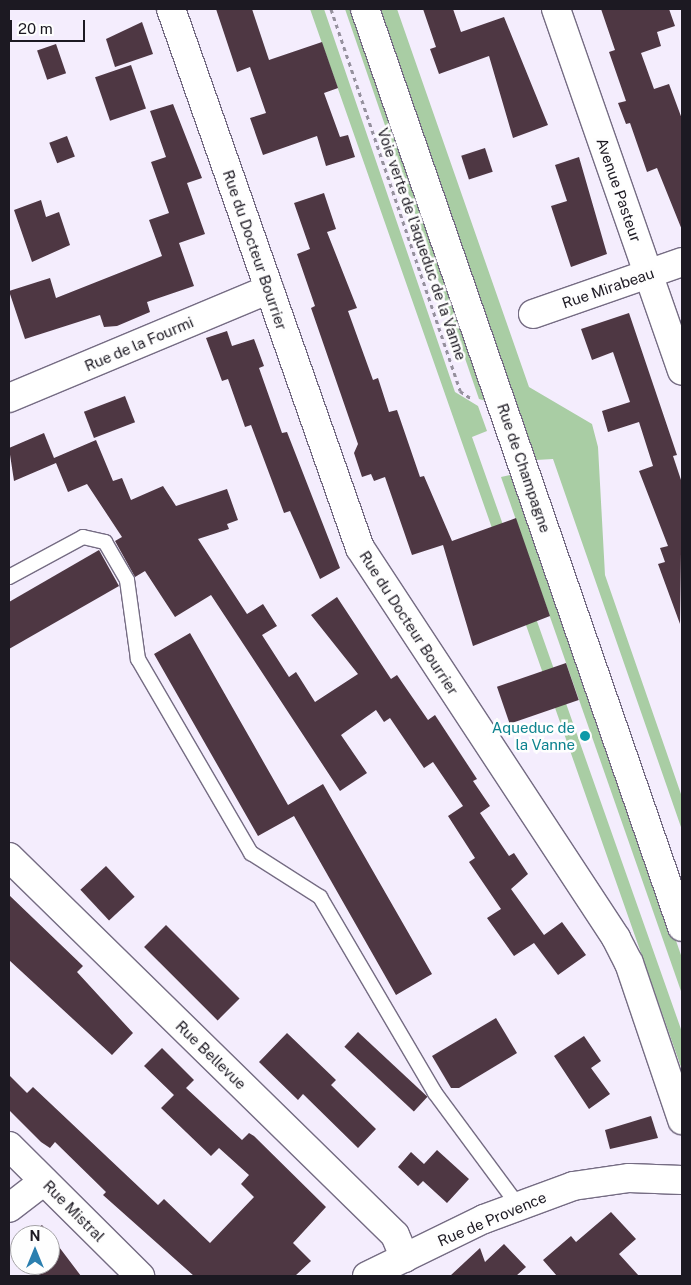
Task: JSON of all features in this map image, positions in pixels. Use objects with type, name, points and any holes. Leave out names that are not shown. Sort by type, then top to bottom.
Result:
[{"type":"street","name":"Rue du Docteur Bourrier","points":[[171,9],[360,548],[616,938],[629,963],[682,1120]]},
{"type":"street","name":"Rue de Champagne","points":[[365,9],[682,927]]},
{"type":"street","name":"Avenue Pasteur","points":[[556,9],[682,370]]},
{"type":"street","name":"Rue Mirabeau","points":[[533,314],[682,262]]},
{"type":"street","name":"Rue de la Fourmi","points":[[10,395],[269,289]]},
{"type":"street","name":"Rue Bellevue","points":[[9,857],[395,1235],[405,1258]]},
{"type":"street","name":"Rue Mistral","points":[[9,1146],[140,1276]]},
{"type":"street","name":"Rue de Provence","points":[[367,1276],[518,1204],[602,1180],[682,1180]]},
{"type":"street","points":[[9,1208],[44,1181]]},
{"type":"lane","points":[[9,577],[83,538],[105,542],[127,580],[138,659],[252,853],[320,897],[436,1093],[518,1204]]},
{"type":"path","name":"Voie verte de l'aqueduc de la Vanne","points":[[331,9],[460,391],[479,404]]},
{"type":"green space","points":[[310,9],[324,9],[455,392],[478,406],[487,431],[472,437],[682,1032],[682,1070]]},
{"type":"green space","points":[[345,9],[353,9],[490,402],[479,399]]},
{"type":"green space","points":[[378,9],[397,9],[529,387],[592,424],[598,447],[605,575],[682,797],[682,830],[553,459],[536,460]]},
{"type":"green space","points":[[515,474],[682,958],[682,994],[501,477]]},
{"type":"building","points":[[216,9],[252,9],[269,60],[322,42],[338,88],[324,93],[340,137],[348,135],[355,157],[326,166],[317,136],[263,155],[250,118],[266,113],[250,67],[237,72]]},
{"type":"building","points":[[423,9],[453,9],[461,32],[504,17],[548,125],[513,138],[489,56],[439,74],[430,49],[436,47]]},
{"type":"building","points":[[601,9],[669,9],[675,26],[657,32],[661,46],[641,53],[654,89],[669,84],[682,119],[682,230],[657,168],[647,172],[630,123],[626,124],[618,103],[626,101],[609,52],[615,50]]},
{"type":"building","points":[[142,22],[153,54],[115,67],[106,39]]},
{"type":"building","points":[[56,44],[66,73],[47,80],[37,51]]},
{"type":"building","points":[[131,65],[146,108],[110,121],[95,77]]},
{"type":"building","points":[[173,104],[202,178],[187,183],[205,234],[179,243],[194,286],[147,302],[150,312],[117,326],[104,327],[100,315],[25,339],[9,291],[50,278],[56,298],[162,256],[149,220],[169,213],[151,162],[166,157],[150,111]]},
{"type":"building","points":[[67,136],[75,157],[57,163],[49,143]]},
{"type":"building","points":[[485,148],[493,172],[469,180],[461,156]]},
{"type":"building","points":[[579,157],[607,254],[571,267],[551,206],[567,201],[555,165]]},
{"type":"building","points":[[324,193],[336,229],[327,232],[357,308],[348,311],[373,380],[378,378],[389,412],[397,410],[420,477],[424,476],[452,541],[516,518],[550,616],[473,646],[443,545],[412,555],[385,477],[374,481],[371,474],[362,477],[354,453],[358,444],[311,308],[315,306],[297,254],[310,249],[294,203]]},
{"type":"building","points":[[41,200],[46,217],[59,212],[70,245],[32,262],[14,210]]},
{"type":"building","points":[[629,313],[677,455],[673,456],[682,483],[680,624],[658,564],[665,562],[660,548],[668,546],[639,471],[653,466],[639,422],[608,432],[602,411],[630,402],[613,352],[592,360],[581,329]]},
{"type":"building","points":[[227,331],[232,346],[254,339],[264,366],[259,368],[282,433],[287,432],[340,568],[320,579],[290,511],[284,513],[251,425],[245,427],[228,379],[222,381],[206,338]]},
{"type":"building","points":[[125,396],[135,422],[94,438],[84,412]]},
{"type":"building","points":[[44,433],[54,458],[96,440],[113,481],[122,478],[131,500],[163,486],[176,506],[227,489],[238,520],[227,524],[229,529],[198,539],[247,614],[263,604],[277,626],[262,635],[289,677],[296,672],[315,702],[358,674],[311,615],[337,597],[391,679],[397,675],[428,720],[435,715],[477,779],[473,781],[490,806],[480,813],[509,856],[514,853],[528,874],[511,889],[544,935],[562,922],[586,955],[558,975],[534,943],[514,956],[487,918],[501,909],[469,862],[475,858],[448,816],[463,806],[433,762],[424,768],[390,718],[384,722],[376,710],[341,735],[367,773],[340,791],[211,595],[175,617],[145,571],[135,577],[115,541],[122,537],[87,484],[68,492],[56,463],[14,481],[9,448]]},
{"type":"building","points":[[99,550],[119,586],[9,649],[9,602]]},
{"type":"building","points":[[190,633],[288,805],[323,784],[432,974],[396,995],[294,816],[258,836],[154,654]]},
{"type":"building","points":[[566,663],[579,700],[510,724],[497,687]]},
{"type":"building","points":[[106,866],[135,897],[109,921],[80,890]]},
{"type":"building","points":[[9,895],[83,966],[77,972],[133,1033],[112,1055],[9,960]]},
{"type":"building","points":[[166,925],[240,999],[218,1020],[144,947]]},
{"type":"building","points":[[496,1018],[517,1053],[459,1088],[451,1088],[432,1056]]},
{"type":"building","points":[[358,1032],[427,1097],[414,1111],[344,1047]]},
{"type":"building","points":[[287,1033],[336,1080],[331,1085],[376,1129],[358,1148],[303,1094],[298,1100],[259,1062]]},
{"type":"building","points":[[584,1036],[601,1061],[591,1068],[610,1094],[589,1109],[554,1056]]},
{"type":"building","points":[[162,1048],[194,1080],[186,1088],[242,1140],[249,1133],[254,1136],[326,1207],[293,1243],[311,1261],[295,1276],[194,1276],[103,1195],[106,1192],[55,1142],[50,1148],[41,1142],[9,1110],[9,1075],[27,1093],[33,1087],[158,1205],[164,1199],[210,1243],[254,1197],[241,1184],[249,1175],[219,1148],[211,1156],[161,1108],[174,1095],[144,1066]]},
{"type":"building","points":[[651,1116],[658,1138],[610,1149],[605,1130]]},
{"type":"building","points":[[437,1150],[469,1179],[447,1203],[423,1181],[418,1186],[398,1167],[411,1152],[424,1164]]},
{"type":"building","points":[[611,1212],[636,1239],[619,1254],[639,1276],[557,1276],[543,1260],[571,1236],[576,1242]]},
{"type":"building","points":[[504,1244],[526,1267],[516,1276],[450,1276],[480,1248],[485,1262]]},
{"type":"building","points":[[60,1248],[81,1276],[40,1276],[60,1275]]},
{"type":"place","name":"Aqueduc de la Vanne","points":[[585,736]]}]
